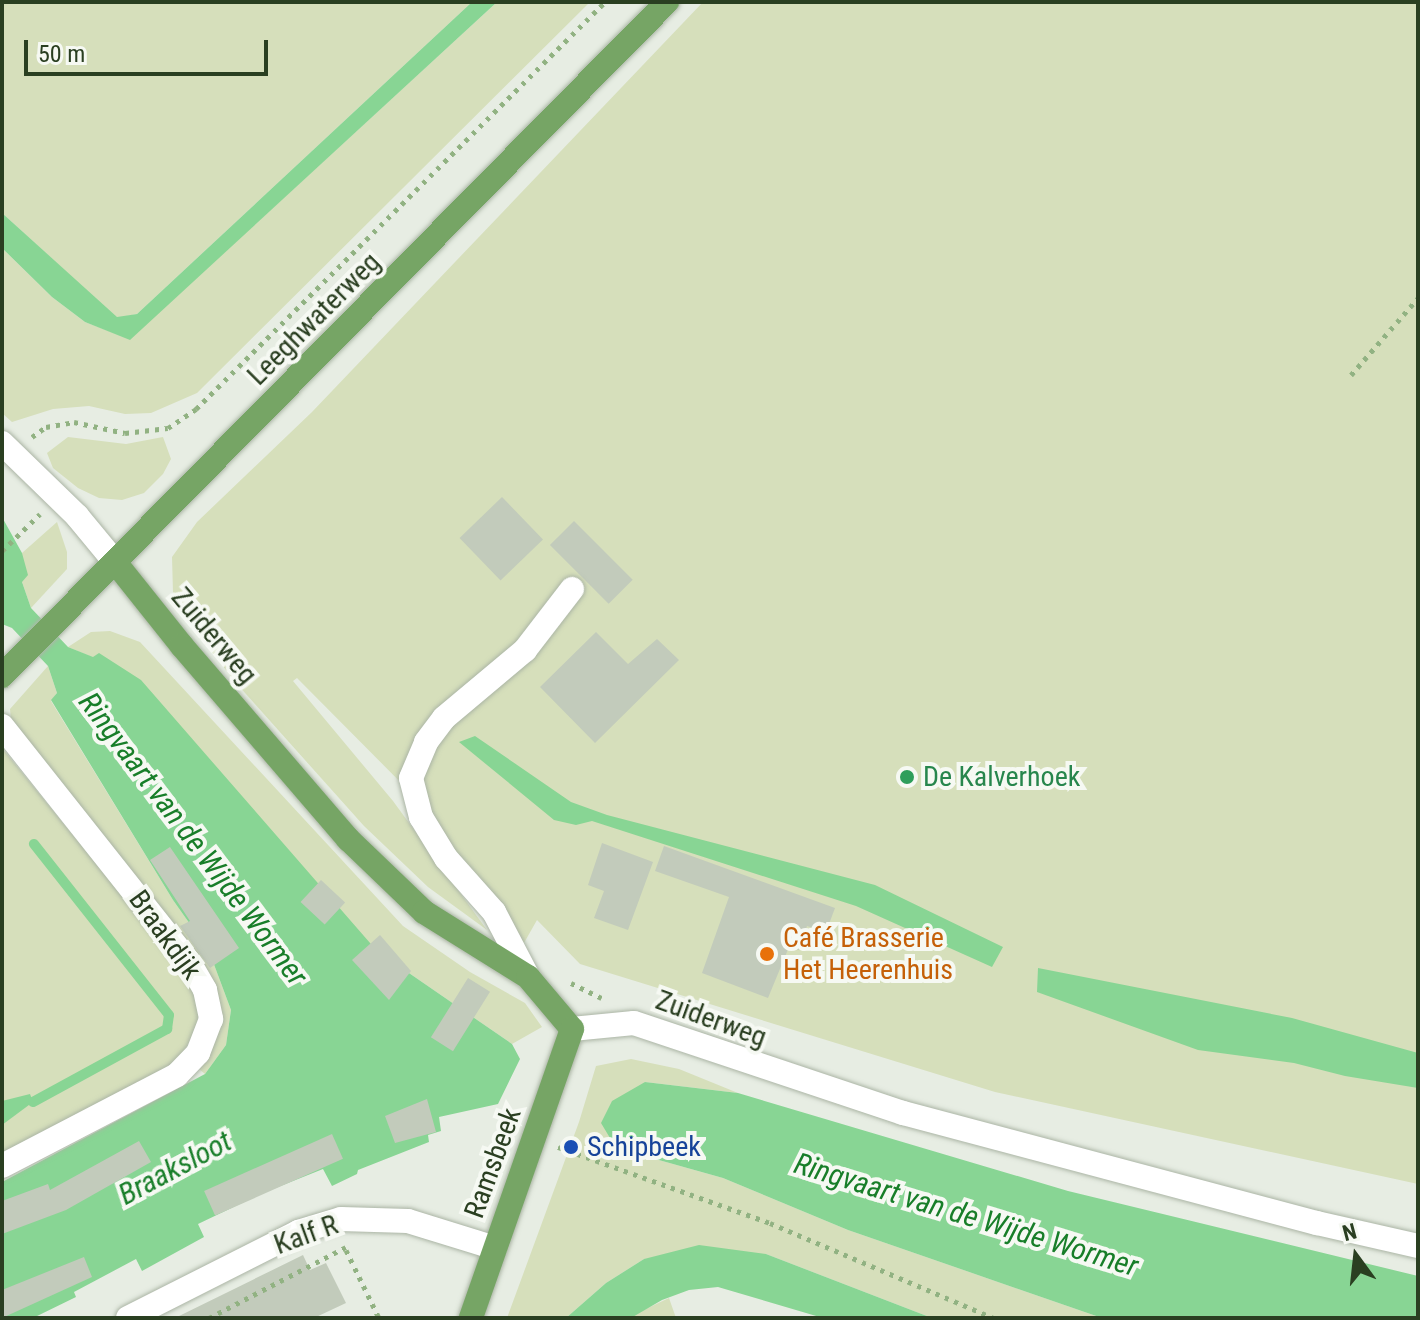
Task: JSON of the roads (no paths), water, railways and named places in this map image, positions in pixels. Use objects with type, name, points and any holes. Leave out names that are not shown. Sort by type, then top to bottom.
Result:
[{"type":"main road","name":"Leeghwaterweg","points":[[2,676],[667,2]]},
{"type":"main road","name":"Zuiderweg","points":[[115,562],[192,659],[348,839],[424,912],[528,977],[572,1029]]},
{"type":"main road","name":"Ramsbeek","points":[[471,1318],[572,1029]]},
{"type":"street","points":[[7,448],[77,516],[115,562]]},
{"type":"street","points":[[528,977],[494,912],[446,858],[421,817],[411,778],[426,742],[444,718],[525,650],[572,589]]},
{"type":"street","name":"Braakdijk","points":[[2,726],[189,962],[205,990],[211,1019],[198,1053],[177,1075],[2,1166]]},
{"type":"street","name":"Zuiderweg","points":[[572,1029],[634,1023],[903,1113],[1317,1223],[1418,1246]]},
{"type":"street","name":"Kalf R","points":[[128,1318],[298,1232],[341,1219],[408,1221],[495,1248]]},
{"type":"water","points":[[472,2],[497,2],[130,340],[85,322],[52,297],[2,248],[2,213],[117,317],[137,314]]},
{"type":"water","points":[[2,517],[22,553],[28,575],[22,582],[31,608],[68,647],[93,657],[99,653],[141,680],[377,951],[512,1044],[520,1059],[498,1104],[439,1117],[441,1131],[428,1135],[429,1142],[358,1170],[357,1174],[332,1186],[323,1169],[263,1193],[198,1224],[204,1237],[142,1271],[136,1259],[74,1292],[76,1297],[33,1318],[2,1318],[2,1182],[205,1074],[226,1045],[231,1010],[209,951],[173,900],[51,700],[57,693],[48,666],[12,628],[2,624]]},
{"type":"water","points":[[475,736],[571,802],[607,815],[875,885],[1003,947],[992,967],[856,906],[592,821],[576,825],[554,820],[459,742]]},
{"type":"water","points":[[1038,968],[1292,1018],[1418,1053],[1418,1088],[1345,1076],[1294,1063],[1198,1050],[1037,992]]},
{"type":"water","name":"Ringvaart van de Wijde Wormer","points":[[645,1082],[738,1093],[1068,1191],[1418,1276],[1418,1318],[1102,1318],[848,1230],[723,1178],[616,1148],[601,1123],[612,1101]]},
{"type":"water","points":[[30,1094],[33,1102],[2,1125],[2,1101]]},
{"type":"water","points":[[699,1245],[766,1254],[932,1318],[823,1318],[718,1287],[689,1290],[662,1300],[631,1318],[566,1318],[606,1283],[644,1259]]},
{"type":"waterway","points":[[33,1102],[167,1029],[169,1015],[34,844]]},
{"type":"place","name":"De Kalverhoek","points":[[907,777]]},
{"type":"place","name":"Café Brasserie Het Heerenhuis","points":[[767,954]]},
{"type":"place","name":"Schipbeek","points":[[571,1147]]},
{"type":"water label","name":"Braaksloot","points":[[175,1168]]}]
